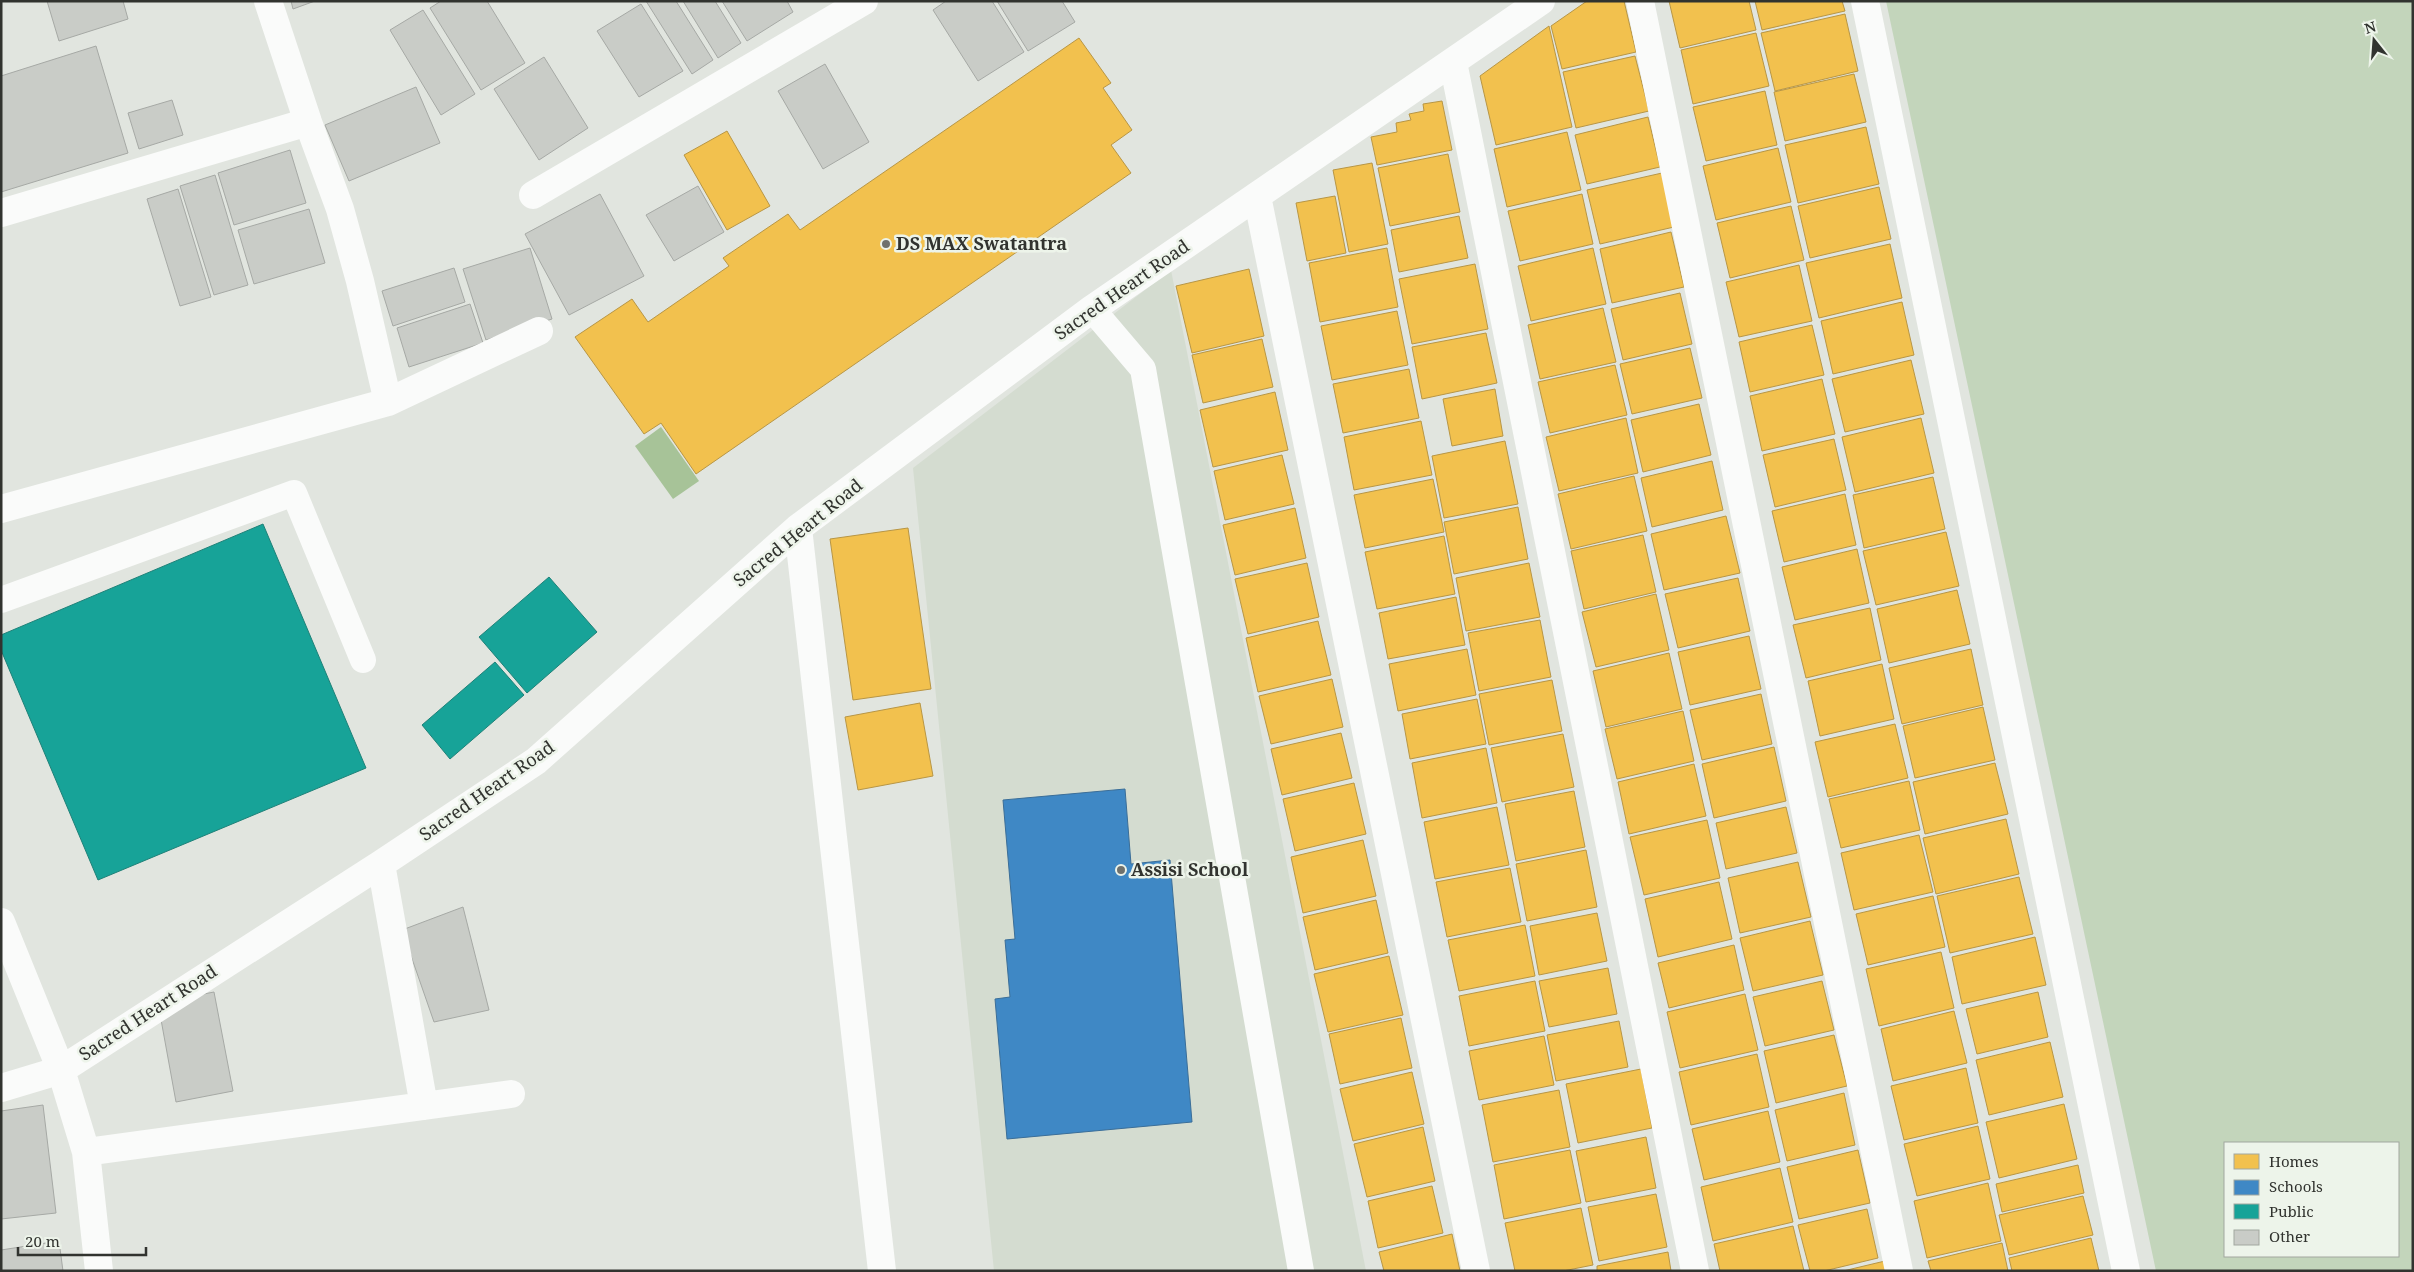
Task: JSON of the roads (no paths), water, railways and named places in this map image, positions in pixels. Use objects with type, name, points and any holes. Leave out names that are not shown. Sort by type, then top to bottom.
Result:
[{"type":"street","points":[[268,1],[308,122],[340,210],[355,263],[388,402]]},
{"type":"street","points":[[533,195],[864,1]]},
{"type":"street","name":"Sacred Heart Road","points":[[1,1088],[61,1070],[381,864],[536,761],[798,528],[1092,309],[1541,1]]},
{"type":"street","points":[[1640,1],[1899,1271]]},
{"type":"street","points":[[1865,1],[2126,1271]]},
{"type":"street","points":[[1453,62],[1695,1271]]},
{"type":"street","points":[[1,213],[308,122]]},
{"type":"street","points":[[1257,196],[1476,1271]]},
{"type":"street","points":[[1,509],[388,402],[540,331]]},
{"type":"street","points":[[798,528],[882,1271]]},
{"type":"street","points":[[381,864],[424,1106]]},
{"type":"street","name":"Sacred Heart Road","points":[[1,922],[61,1070],[86,1152],[99,1271]]},
{"type":"street","points":[[86,1152],[510,1094]]},
{"type":"lane","points":[[1092,309],[1143,369],[1301,1271]]},
{"type":"lane","points":[[1,600],[294,493],[363,660]]},
{"type":"place","name":"DS MAX Swatantra","points":[[886,244]]},
{"type":"place","name":"Assisi School","points":[[1121,870]]}]
